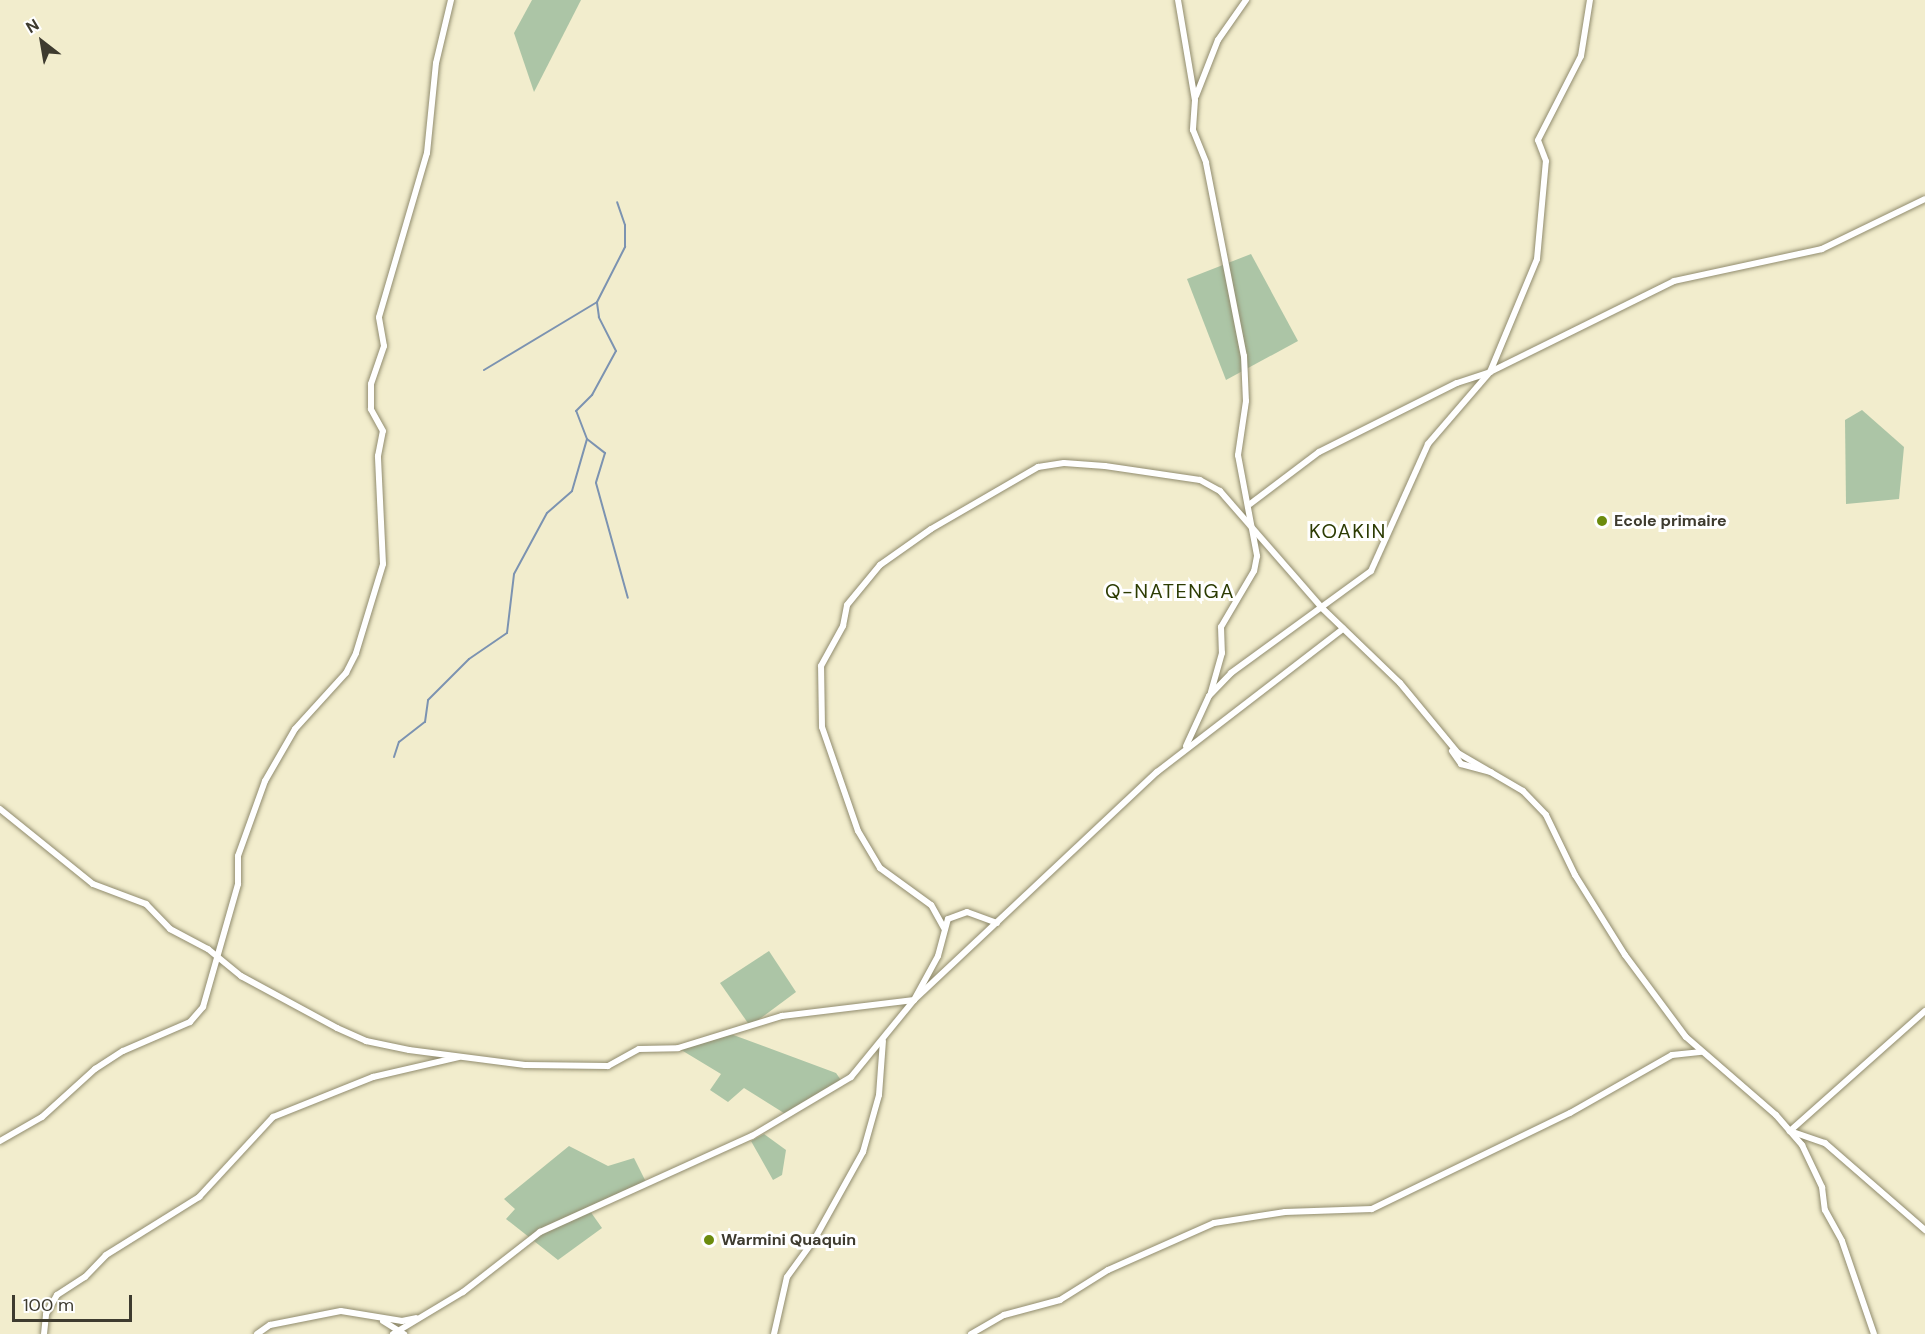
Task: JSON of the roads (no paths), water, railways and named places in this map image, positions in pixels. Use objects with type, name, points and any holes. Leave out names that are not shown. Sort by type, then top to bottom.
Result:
[{"type":"street","points":[[0,1141],[42,1117],[95,1069],[123,1051],[190,1022],[210,996],[238,884],[238,856],[265,782],[295,729],[346,673],[383,564],[378,456],[384,431],[371,409],[371,384],[384,346],[379,317],[427,153],[436,63],[451,0]]},
{"type":"street","points":[[1178,0],[1195,100],[1193,130],[1206,163],[1244,356],[1246,401],[1238,455],[1250,504],[1257,556],[1254,571],[1221,627],[1221,653],[1209,696],[1185,746]]},
{"type":"street","points":[[1195,100],[1218,40],[1246,0]]},
{"type":"street","points":[[1209,696],[1231,673],[1371,571],[1428,444],[1490,372],[1537,259],[1546,161],[1538,140],[1581,56],[1590,0]]},
{"type":"street","points":[[1250,504],[1319,452],[1457,383],[1490,372],[1674,281],[1811,252],[1896,217],[1925,199]]},
{"type":"street","points":[[944,928],[931,905],[879,868],[858,831],[822,727],[822,666],[855,594],[880,565],[931,529],[1047,466],[1105,466],[1200,480],[1220,491],[1251,524],[1322,608],[1400,683],[1443,739],[1458,753],[1494,772],[1546,815],[1575,875],[1625,955],[1702,1052],[1790,1131],[1814,1165],[1825,1210],[1842,1241],[1874,1334]]},
{"type":"street","points":[[380,1319],[398,1333],[463,1292],[540,1232],[752,1136],[843,1083],[882,1041],[914,1000],[1185,746],[1343,629]]},
{"type":"street","points":[[0,809],[93,885],[146,904],[170,929],[218,957],[241,976],[366,1041],[525,1065],[608,1066],[639,1049],[678,1048],[782,1016],[914,1000]]},
{"type":"street","points":[[914,1000],[938,956],[948,919],[967,912],[997,922]]},
{"type":"street","points":[[1790,1131],[1925,1011]]},
{"type":"street","points":[[774,1334],[787,1277],[814,1240],[863,1152],[879,1095],[882,1041]]},
{"type":"street","points":[[971,1334],[1004,1315],[1060,1300],[1111,1268],[1214,1223],[1285,1212],[1372,1209],[1570,1113],[1672,1055],[1702,1052]]},
{"type":"street","points":[[44,1334],[46,1314],[57,1295],[85,1277],[106,1255],[192,1203],[273,1117],[374,1077],[464,1055]]},
{"type":"street","points":[[1790,1131],[1825,1143],[1925,1230]]},
{"type":"street","points":[[257,1334],[270,1325],[341,1311],[402,1322],[422,1316]]},
{"type":"waterway","points":[[394,757],[399,742],[425,722],[428,700],[469,659],[507,633],[514,574],[547,513],[572,491],[587,439],[576,411],[592,395],[616,351],[599,317],[597,302],[625,247],[625,225],[617,202]]},
{"type":"waterway","points":[[484,370],[597,302]]},
{"type":"waterway","points":[[587,439],[605,453],[596,483],[628,598]]},
{"type":"place","name":"Ecole primaire","points":[[1602,521]]},
{"type":"place","name":"Warmini Quaquin","points":[[709,1240]]},
{"type":"district","name":"KOAKIN","points":[[1348,531]]},
{"type":"district","name":"Q-NATENGA","points":[[1170,591]]}]
